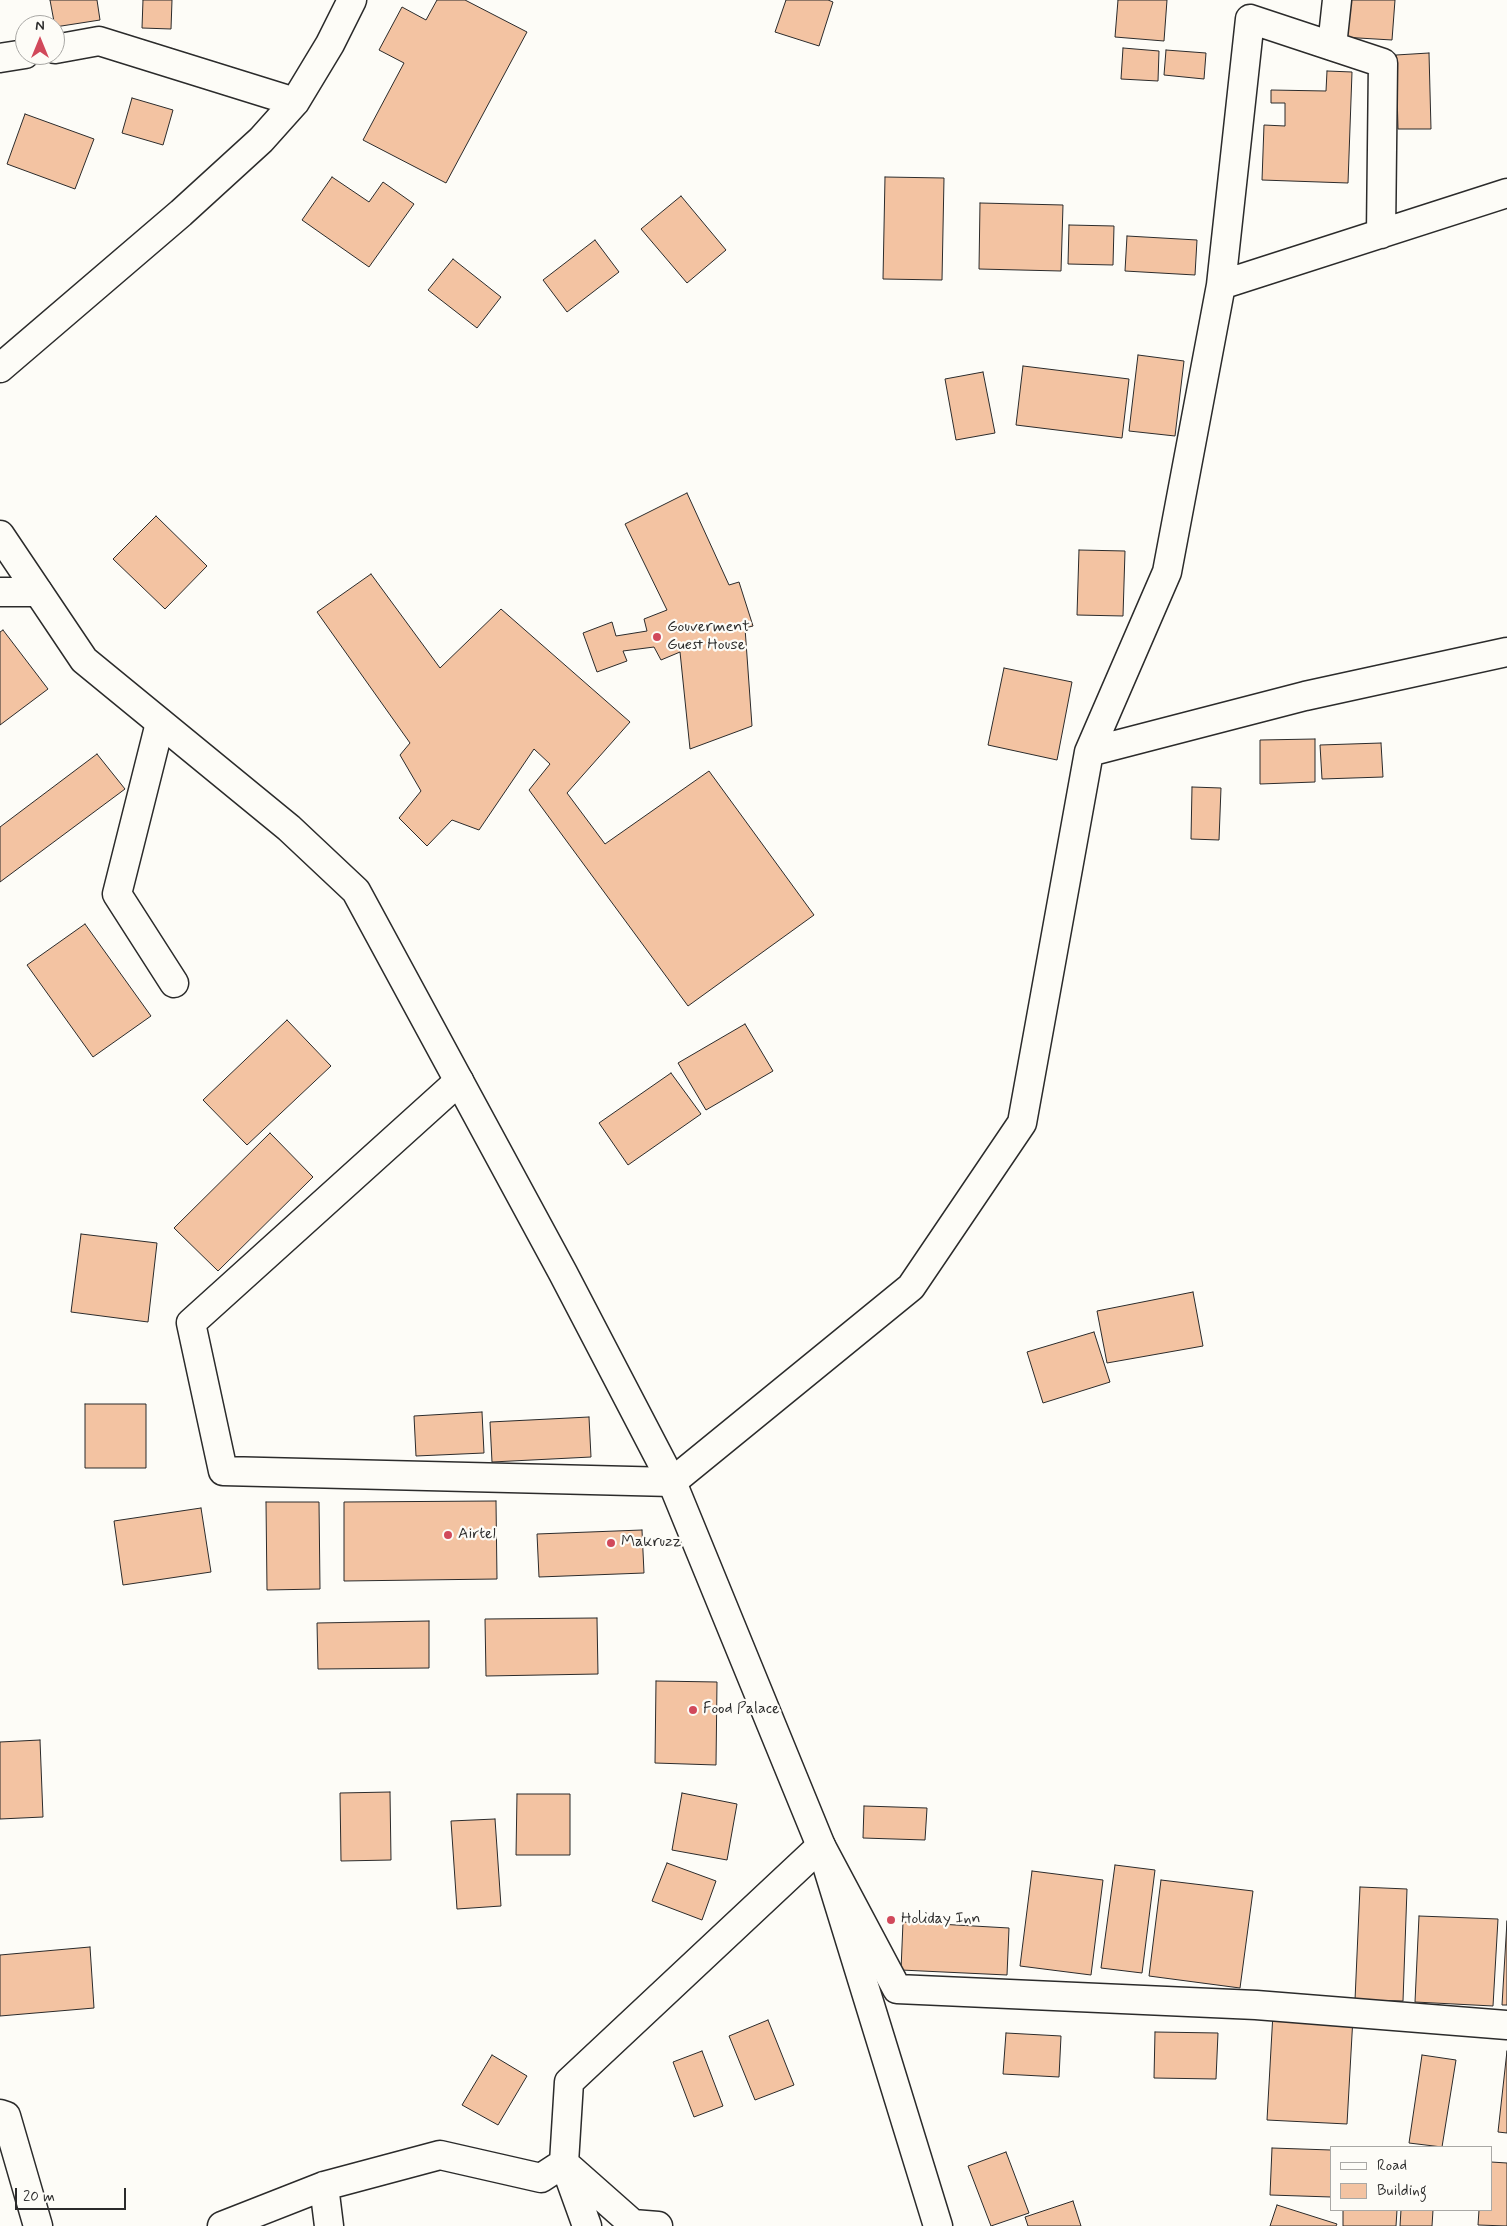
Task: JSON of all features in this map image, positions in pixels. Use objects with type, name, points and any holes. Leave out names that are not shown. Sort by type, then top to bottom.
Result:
[{"type":"main road","points":[[0,368],[181,214],[261,140],[295,102],[330,44],[352,0]]},
{"type":"main road","points":[[1332,46],[1337,0]]},
{"type":"main road","points":[[458,1081],[191,1324],[223,1471],[672,1482],[911,1287],[1022,1123],[1089,752],[1167,572],[1220,285],[1250,19],[1383,62],[1381,234]]},
{"type":"main road","points":[[65,47],[99,41],[295,102]]},
{"type":"main road","points":[[0,58],[15,56]]},
{"type":"main road","points":[[1220,285],[1507,193]]},
{"type":"main road","points":[[0,535],[84,660],[289,828],[356,891],[562,1272],[672,1482],[821,1846],[938,2226]]},
{"type":"main road","points":[[0,592],[38,592]]},
{"type":"main road","points":[[1089,752],[1305,696],[1507,652]]},
{"type":"main road","points":[[160,723],[117,894],[174,983]]},
{"type":"main road","points":[[821,1846],[897,1989],[1256,2005],[1507,2025]]},
{"type":"main road","points":[[586,2226],[564,2164],[569,2082],[821,1846]]},
{"type":"main road","points":[[0,2114],[6,2116],[38,2226]]},
{"type":"main road","points":[[222,2226],[324,2186],[440,2155],[541,2178],[564,2164]]},
{"type":"main road","points":[[564,2164],[633,2224],[658,2226]]},
{"type":"main road","points":[[324,2186],[329,2226]]},
{"type":"building","points":[[50,0],[97,0],[100,20],[65,25],[65,15],[53,15]]},
{"type":"building","points":[[143,0],[172,0],[171,29],[142,28]]},
{"type":"building","points":[[437,0],[465,0],[527,32],[446,183],[363,140],[404,63],[379,50],[402,7],[426,20]]},
{"type":"building","points":[[786,0],[828,0],[833,2],[819,46],[775,32]]},
{"type":"building","points":[[1118,0],[1167,0],[1164,41],[1115,37]]},
{"type":"building","points":[[1344,0],[1395,0],[1392,40],[1342,37]]},
{"type":"building","points":[[1123,48],[1159,51],[1158,81],[1121,79]]},
{"type":"building","points":[[1166,50],[1206,53],[1204,79],[1164,75]]},
{"type":"building","points":[[1429,53],[1431,129],[1398,129],[1396,55]]},
{"type":"building","points":[[1327,71],[1352,72],[1348,183],[1262,180],[1264,125],[1285,126],[1285,103],[1271,103],[1271,90],[1326,91]]},
{"type":"building","points":[[132,98],[173,110],[163,145],[122,133]]},
{"type":"building","points":[[25,114],[94,139],[75,189],[7,164]]},
{"type":"building","points":[[332,177],[369,202],[383,182],[414,204],[369,267],[302,220]]},
{"type":"building","points":[[885,177],[944,178],[942,280],[883,279]]},
{"type":"building","points":[[681,196],[726,250],[687,283],[641,229]]},
{"type":"building","points":[[980,203],[1063,205],[1061,271],[979,269]]},
{"type":"building","points":[[1069,225],[1114,226],[1113,265],[1068,264]]},
{"type":"building","points":[[1127,236],[1197,240],[1195,275],[1125,271]]},
{"type":"building","points":[[595,240],[619,272],[567,312],[543,280]]},
{"type":"building","points":[[453,259],[501,297],[477,328],[428,290]]},
{"type":"building","points":[[1138,355],[1184,361],[1175,436],[1129,431]]},
{"type":"building","points":[[1023,366],[1129,379],[1122,438],[1016,425]]},
{"type":"building","points":[[983,372],[995,433],[956,440],[945,379]]},
{"type":"building","points":[[687,493],[729,585],[739,582],[753,626],[745,628],[752,726],[690,749],[680,652],[661,660],[654,647],[623,651],[627,661],[597,672],[583,633],[612,622],[616,636],[647,631],[644,619],[667,610],[625,524]]},
{"type":"building","points":[[156,516],[207,566],[165,609],[113,559]]},
{"type":"building","points":[[1079,550],[1125,551],[1123,616],[1077,615]]},
{"type":"building","points":[[371,574],[440,668],[501,609],[630,722],[567,793],[605,844],[709,771],[814,915],[688,1006],[529,790],[550,764],[534,749],[479,830],[452,820],[427,846],[399,818],[421,791],[400,755],[410,743],[317,612]]},
{"type":"building","points":[[3,630],[48,689],[0,725],[0,632]]},
{"type":"building","points":[[1004,668],[1072,682],[1057,760],[988,745]]},
{"type":"building","points":[[1315,739],[1315,782],[1260,784],[1260,740]]},
{"type":"building","points":[[1381,743],[1383,777],[1322,779],[1320,745]]},
{"type":"building","points":[[97,754],[125,789],[0,882],[0,827]]},
{"type":"building","points":[[1192,787],[1221,788],[1219,840],[1191,839]]},
{"type":"building","points":[[85,924],[151,1016],[93,1057],[27,965]]},
{"type":"building","points":[[287,1020],[331,1066],[247,1145],[203,1100]]},
{"type":"building","points":[[745,1024],[773,1071],[706,1110],[678,1063]]},
{"type":"building","points":[[671,1073],[701,1114],[628,1165],[599,1123]]},
{"type":"building","points":[[270,1133],[313,1177],[218,1271],[174,1228]]},
{"type":"building","points":[[81,1234],[157,1243],[148,1322],[71,1312]]},
{"type":"building","points":[[1193,1292],[1203,1346],[1107,1363],[1097,1311]]},
{"type":"building","points":[[1094,1332],[1110,1382],[1043,1403],[1027,1352]]},
{"type":"building","points":[[85,1404],[146,1404],[146,1468],[85,1468]]},
{"type":"building","points":[[482,1412],[484,1453],[416,1456],[414,1416]]},
{"type":"building","points":[[589,1417],[591,1457],[492,1462],[490,1422]]},
{"type":"building","points":[[496,1501],[497,1579],[344,1581],[344,1502]]},
{"type":"building","points":[[266,1502],[319,1502],[320,1589],[267,1590]]},
{"type":"building","points":[[201,1508],[211,1572],[123,1585],[114,1521]]},
{"type":"building","points":[[642,1530],[644,1573],[539,1577],[537,1534]]},
{"type":"building","points":[[597,1618],[598,1674],[486,1676],[485,1619]]},
{"type":"building","points":[[429,1621],[429,1668],[318,1669],[317,1623]]},
{"type":"building","points":[[656,1681],[717,1682],[716,1765],[655,1763]]},
{"type":"building","points":[[40,1740],[43,1817],[0,1819],[0,1742]]},
{"type":"building","points":[[390,1792],[391,1860],[341,1861],[340,1793]]},
{"type":"building","points":[[682,1793],[737,1804],[727,1860],[672,1850]]},
{"type":"building","points":[[517,1794],[570,1794],[570,1855],[516,1855]]},
{"type":"building","points":[[864,1806],[927,1808],[925,1840],[863,1838]]},
{"type":"building","points":[[495,1819],[501,1906],[457,1909],[451,1821]]},
{"type":"building","points":[[667,1863],[716,1881],[702,1920],[652,1901]]},
{"type":"building","points":[[1115,1865],[1155,1870],[1142,1973],[1101,1968]]},
{"type":"building","points":[[1032,1871],[1103,1880],[1091,1975],[1020,1966]]},
{"type":"building","points":[[1161,1880],[1253,1891],[1240,1988],[1149,1976]]},
{"type":"building","points":[[1360,1887],[1407,1889],[1403,2001],[1355,2000]]},
{"type":"building","points":[[1419,1916],[1498,1919],[1493,2006],[1415,2002]]},
{"type":"building","points":[[1507,1921],[1507,2005],[1502,2005]]},
{"type":"building","points":[[903,1922],[1009,1928],[1007,1975],[901,1970]]},
{"type":"building","points":[[90,1947],[94,2008],[0,2016],[0,1955]]},
{"type":"building","points":[[1273,2013],[1353,2017],[1347,2124],[1267,2120]]},
{"type":"building","points":[[768,2020],[794,2085],[755,2100],[729,2036]]},
{"type":"building","points":[[1155,2032],[1218,2033],[1216,2079],[1154,2078]]},
{"type":"building","points":[[1006,2033],[1061,2036],[1059,2077],[1003,2074]]},
{"type":"building","points":[[702,2051],[723,2106],[694,2117],[673,2062]]},
{"type":"building","points":[[1507,2051],[1507,2133],[1498,2132]]},
{"type":"building","points":[[492,2055],[527,2076],[498,2125],[462,2105]]},
{"type":"building","points":[[1422,2055],[1456,2060],[1442,2146],[1409,2143]]},
{"type":"building","points":[[1272,2148],[1330,2150],[1330,2197],[1270,2195]]},
{"type":"building","points":[[1006,2152],[1029,2213],[991,2226],[968,2166]]},
{"type":"building","points":[[1492,2162],[1507,2163],[1507,2226],[1478,2225],[1479,2211],[1492,2211]]},
{"type":"building","points":[[1073,2201],[1081,2226],[1028,2226],[1025,2217]]},
{"type":"building","points":[[1277,2205],[1337,2224],[1336,2226],[1270,2226]]},
{"type":"building","points":[[1343,2211],[1397,2211],[1396,2226],[1343,2226]]},
{"type":"building","points":[[1401,2211],[1433,2211],[1432,2226],[1400,2226]]},
{"type":"place","name":"Gouverment Guest House","points":[[657,637]]},
{"type":"place","name":"Airtel","points":[[448,1535]]},
{"type":"place","name":"Makruzz","points":[[611,1543]]},
{"type":"place","name":"Food Palace","points":[[693,1710]]},
{"type":"place","name":"Holiday Inn","points":[[891,1920]]}]
